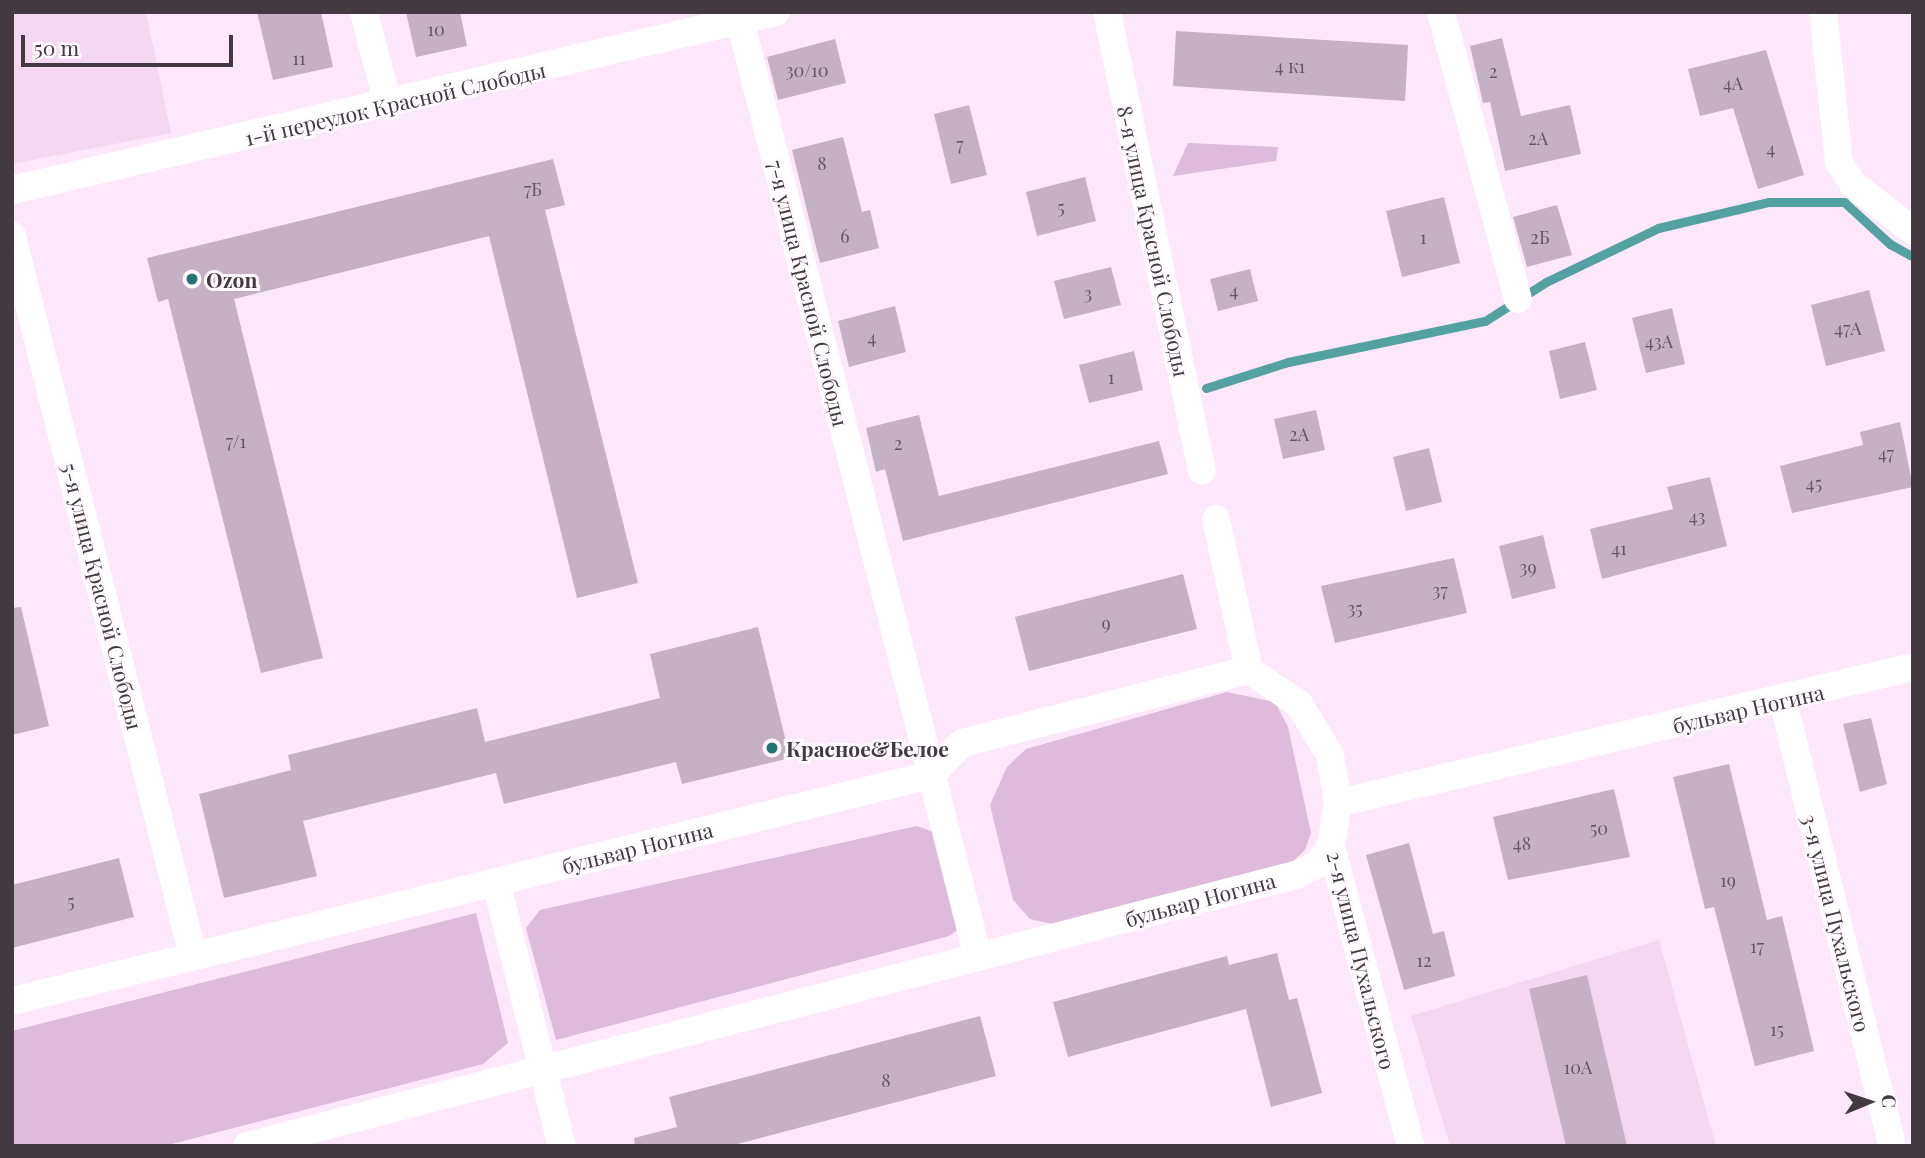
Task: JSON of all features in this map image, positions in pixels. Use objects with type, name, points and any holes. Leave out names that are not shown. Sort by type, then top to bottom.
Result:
[{"type":"street","points":[[364,12],[388,105]]},
{"type":"street","name":"1-й переулок Красной Слободы","points":[[12,190],[388,105],[740,17],[776,12]]},
{"type":"street","name":"8-я улица Красной Слободы","points":[[1107,12],[1202,470]]},
{"type":"street","points":[[1441,12],[1518,299]]},
{"type":"street","points":[[1824,12],[1839,163],[1853,184],[1913,231]]},
{"type":"street","name":"7-я улица Красной Слободы","points":[[740,17],[879,575],[978,957]]},
{"type":"street","name":"5-я улица Красной Слободы","points":[[12,236],[193,956]]},
{"type":"street","points":[[931,775],[962,743],[1249,670],[1216,519]]},
{"type":"street","name":"бульвар Ногина","points":[[1338,803],[1783,701],[1913,667]]},
{"type":"street","name":"2-я улица Пухальского","points":[[1249,670],[1290,695],[1314,722],[1330,755],[1338,803],[1331,846],[1411,1146]]},
{"type":"street","name":"3-я улица Пухальского","points":[[1783,701],[1892,1146]]},
{"type":"street","name":"бульвар Ногина","points":[[12,1001],[931,775]]},
{"type":"street","name":"бульвар Ногина","points":[[247,1146],[1299,874],[1318,864],[1331,846]]},
{"type":"street","points":[[496,882],[562,1146]]},
{"type":"shaded area","points":[[12,12],[146,12],[171,133],[12,164]]},
{"type":"shaded area","points":[[1188,143],[1278,147],[1276,161],[1173,176]]},
{"type":"shaded area","points":[[1227,692],[1275,702],[1288,727],[1311,833],[1305,850],[1285,869],[1062,926],[1030,919],[1013,900],[990,805],[1007,767],[1026,749]]},
{"type":"shaded area","points":[[917,826],[949,838],[967,923],[949,936],[556,1040],[526,928],[540,910]]},
{"type":"shaded area","points":[[476,913],[508,1043],[483,1064],[164,1146],[12,1146],[12,1031]]},
{"type":"shaded area","points":[[1659,940],[1716,1146],[1450,1146],[1411,1016]]},
{"type":"building","points":[[257,12],[321,12],[333,67],[273,80]]},
{"type":"building","points":[[406,12],[460,12],[467,46],[416,57]]},
{"type":"building","points":[[1176,31],[1408,45],[1405,101],[1173,86]]},
{"type":"building","points":[[1502,38],[1521,116],[1570,105],[1581,154],[1505,171],[1490,102],[1483,103],[1470,46]]},
{"type":"building","points":[[835,39],[846,83],[778,100],[767,57]]},
{"type":"building","points":[[1766,50],[1804,175],[1758,189],[1733,108],[1700,116],[1688,69]]},
{"type":"building","points":[[969,105],[987,175],[951,184],[934,114]]},
{"type":"building","points":[[843,137],[862,212],[870,210],[879,248],[820,263],[792,150]]},
{"type":"building","points":[[553,159],[565,205],[545,210],[638,583],[577,598],[489,236],[234,299],[323,658],[261,673],[168,299],[158,302],[147,258]]},
{"type":"building","points":[[1085,177],[1096,221],[1037,236],[1026,192]]},
{"type":"building","points":[[1444,197],[1460,263],[1402,277],[1386,211]]},
{"type":"building","points":[[1557,205],[1572,255],[1527,267],[1513,217]]},
{"type":"building","points":[[1111,267],[1121,305],[1064,319],[1054,281]]},
{"type":"building","points":[[1250,269],[1258,301],[1218,311],[1210,279]]},
{"type":"building","points":[[1869,290],[1885,351],[1826,366],[1811,305]]},
{"type":"building","points":[[895,306],[906,352],[849,367],[838,321]]},
{"type":"building","points":[[1672,308],[1685,364],[1646,373],[1632,318]]},
{"type":"building","points":[[1585,342],[1597,390],[1560,399],[1549,351]]},
{"type":"building","points":[[1134,351],[1143,390],[1089,403],[1079,365]]},
{"type":"building","points":[[1316,410],[1325,450],[1283,459],[1274,419]]},
{"type":"building","points":[[919,415],[939,496],[1159,441],[1168,474],[903,541],[885,469],[876,472],[866,428]]},
{"type":"building","points":[[1900,422],[1913,487],[1792,513],[1780,466],[1863,445],[1860,432]]},
{"type":"building","points":[[1429,448],[1442,502],[1406,511],[1393,457]]},
{"type":"building","points":[[1710,477],[1727,546],[1602,579],[1590,529],[1673,509],[1667,487]]},
{"type":"building","points":[[1543,535],[1556,588],[1512,599],[1499,546]]},
{"type":"building","points":[[1454,558],[1467,613],[1335,643],[1321,586]]},
{"type":"building","points":[[1183,574],[1197,629],[1029,671],[1015,617]]},
{"type":"building","points":[[21,607],[49,726],[12,735],[12,608]]},
{"type":"building","points":[[758,627],[790,758],[682,784],[676,762],[504,804],[496,773],[303,821],[317,876],[224,898],[199,794],[291,770],[288,755],[477,708],[485,742],[660,698],[650,654]]},
{"type":"building","points":[[1871,718],[1887,784],[1860,792],[1843,724]]},
{"type":"building","points":[[1729,764],[1767,920],[1782,916],[1814,1051],[1755,1066],[1714,907],[1705,909],[1673,777]]},
{"type":"building","points":[[1614,789],[1630,857],[1508,880],[1493,817]]},
{"type":"building","points":[[1409,843],[1433,934],[1444,931],[1455,976],[1404,990],[1366,855]]},
{"type":"building","points":[[119,858],[134,917],[12,948],[12,885]]},
{"type":"building","points":[[1277,953],[1289,1000],[1297,998],[1322,1093],[1271,1107],[1246,1009],[1068,1057],[1053,1002],[1227,956],[1229,965]]},
{"type":"building","points":[[1587,975],[1627,1146],[1566,1146],[1529,989]]},
{"type":"building","points":[[980,1016],[996,1076],[730,1146],[635,1146],[634,1138],[677,1127],[669,1097]]},
{"type":"waterway","points":[[1206,388],[1288,362],[1485,321],[1546,282],[1658,228],[1769,202],[1844,202],[1890,244],[1913,257]]},
{"type":"place","name":"Ozon","points":[[192,279]]},
{"type":"place","name":"Красное&Белое","points":[[772,748]]}]
